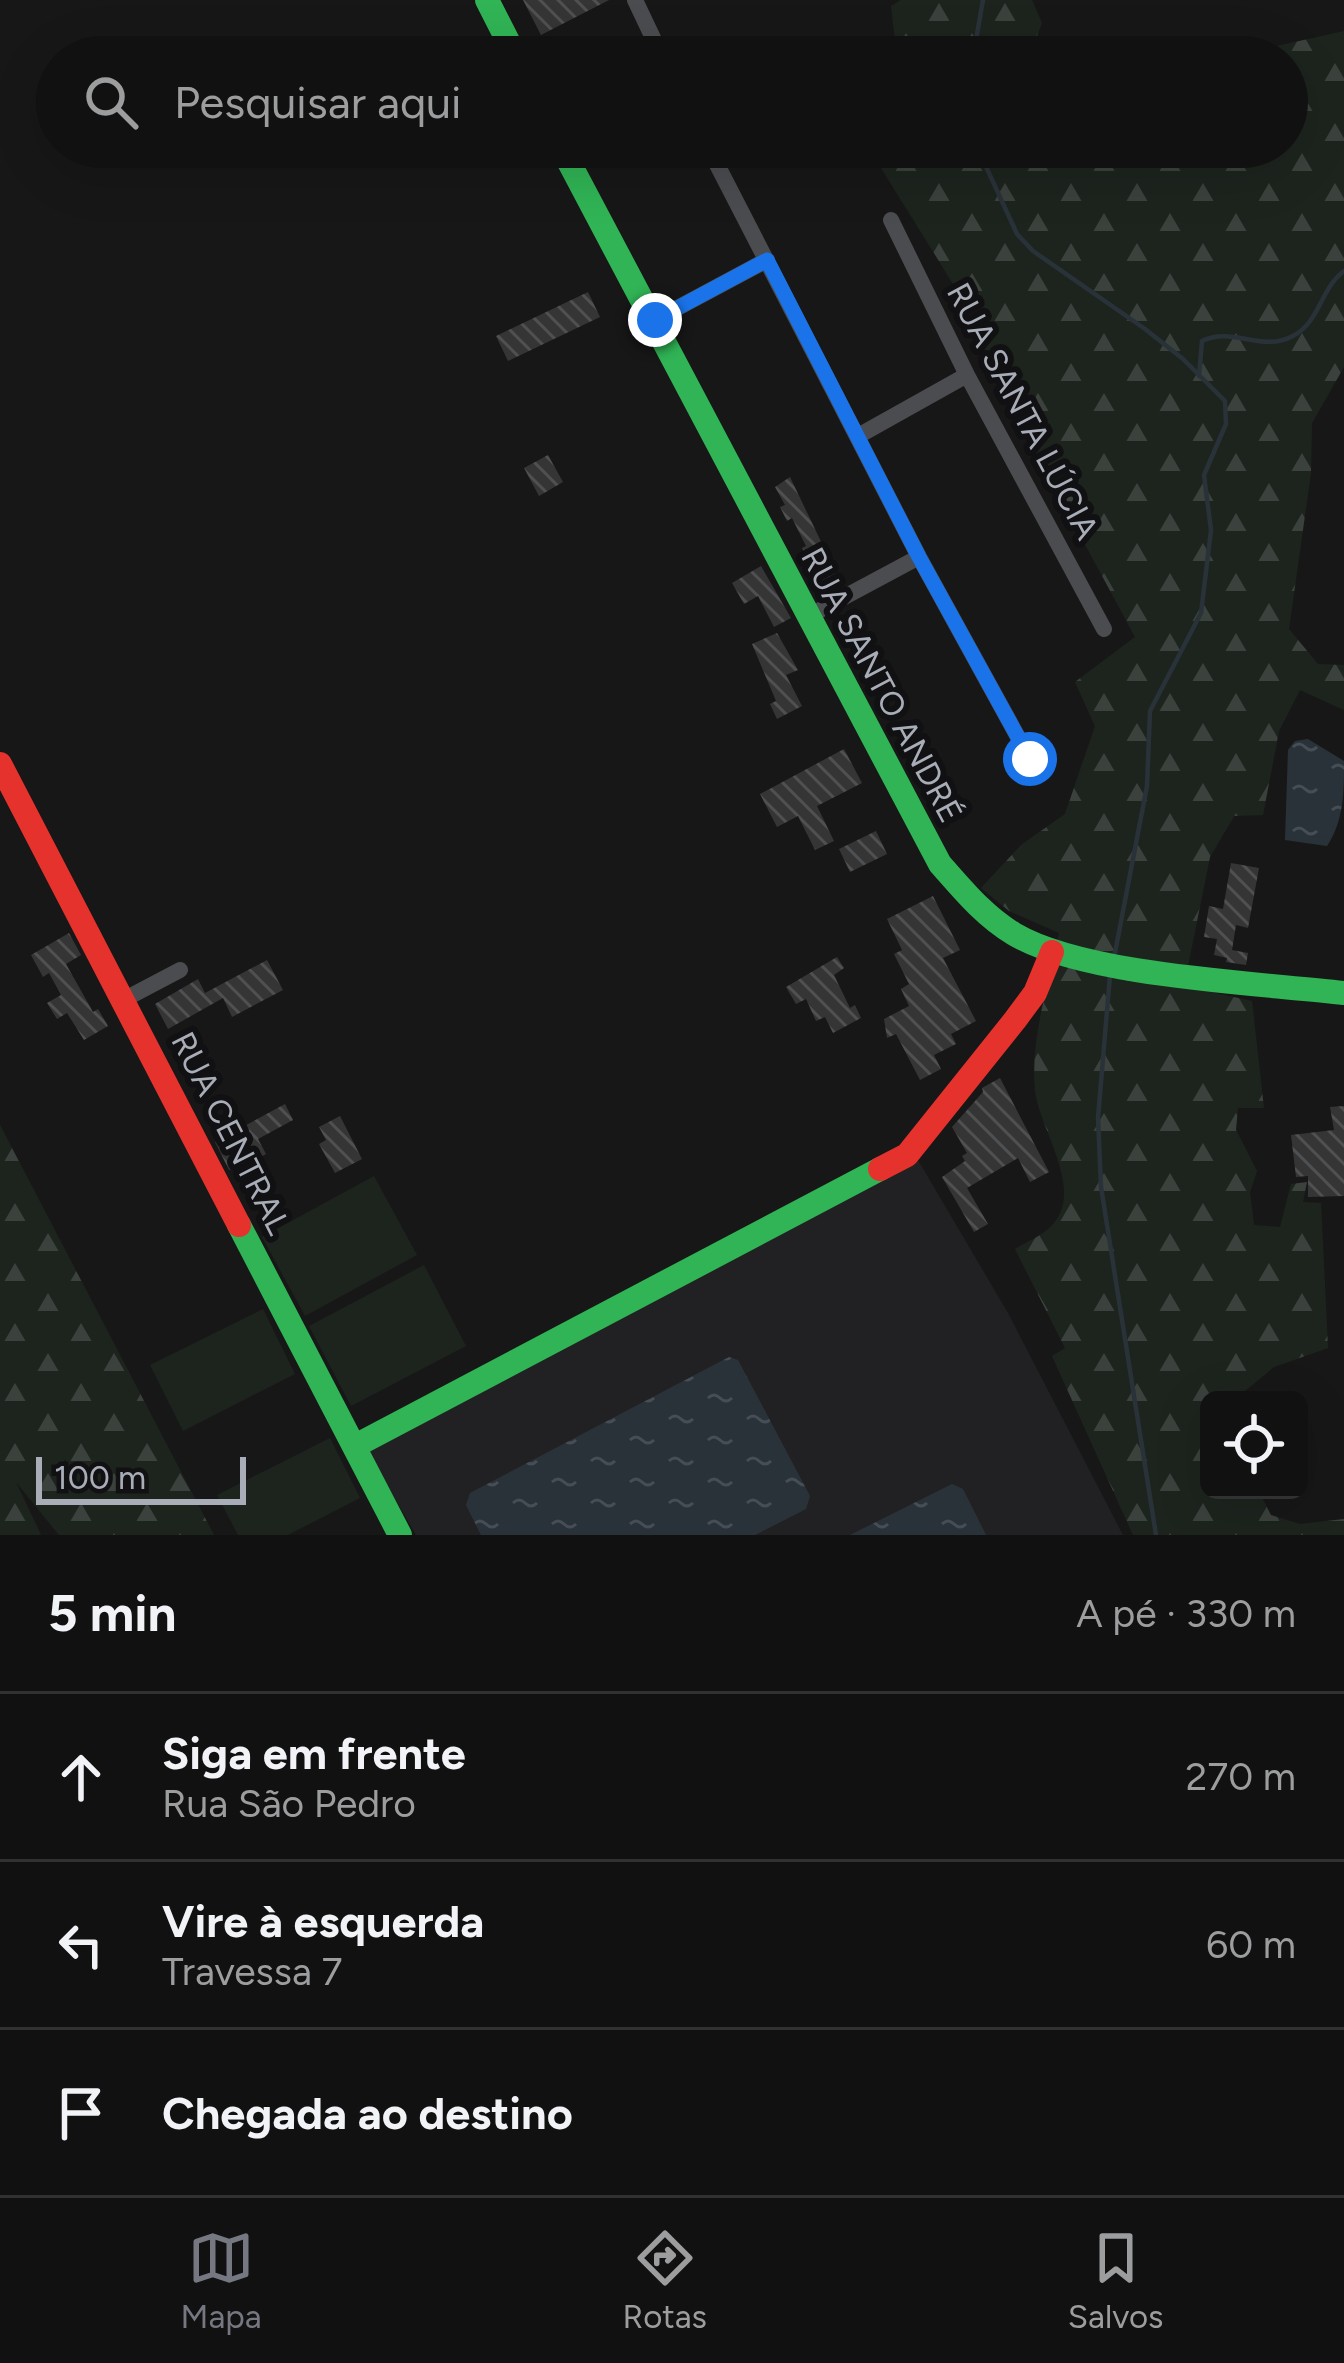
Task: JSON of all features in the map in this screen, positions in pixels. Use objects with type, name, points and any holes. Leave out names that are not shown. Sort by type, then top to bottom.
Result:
[{"type":"street","points":[[488,0],[499,36]]},
{"type":"street","points":[[635,0],[652,36]]},
{"type":"street","name":"RUA SANTO ANDRÉ","points":[[572,168],[940,864],[981,911],[1015,935],[1052,952],[1134,968],[1344,993]]},
{"type":"street","points":[[720,168],[919,557],[1030,759]]},
{"type":"street","name":"RUA SANTA LÚCIA","points":[[891,220],[1104,629]]},
{"type":"street","points":[[655,320],[767,260]]},
{"type":"street","points":[[858,436],[968,375]]},
{"type":"street","points":[[807,617],[919,557]]},
{"type":"street","name":"RUA CENTRAL","points":[[0,764],[400,1535]]},
{"type":"street","points":[[355,1446],[907,1156],[1015,1021],[1052,952]]},
{"type":"street","points":[[125,999],[180,970]]},
{"type":"shaded area","points":[[918,1160],[1008,1313],[1123,1535],[416,1535],[366,1449]]},
{"type":"green space","points":[[901,0],[1032,0],[1042,23],[1037,36],[895,36],[891,6]]},
{"type":"green space","points":[[1344,31],[1344,367],[1312,423],[1311,473],[1289,629],[1318,664],[1344,665],[1344,710],[1300,690],[1279,731],[1263,815],[1234,816],[1210,857],[1184,986],[1252,1001],[1264,1108],[1238,1108],[1236,1130],[1257,1171],[1250,1192],[1254,1225],[1280,1227],[1291,1184],[1307,1182],[1303,1202],[1321,1203],[1328,1348],[1274,1367],[1245,1391],[1200,1391],[1200,1499],[1263,1499],[1271,1515],[1300,1524],[1344,1519],[1344,1535],[1133,1535],[1052,1356],[1065,1348],[1015,1249],[1047,1230],[1059,1216],[1064,1199],[1059,1162],[1038,1106],[1034,1071],[1059,933],[1009,911],[981,888],[1021,845],[1065,814],[1095,726],[1075,682],[1135,637],[1005,396],[955,287],[881,168],[1308,168],[1308,39]]},
{"type":"green space","points":[[0,1125],[214,1535],[59,1535],[16,1482],[41,1535],[0,1535]]},
{"type":"green space","points":[[374,1176],[417,1255],[305,1316],[262,1237]]},
{"type":"green space","points":[[424,1265],[466,1346],[351,1406],[309,1326]]},
{"type":"green space","points":[[263,1309],[295,1374],[183,1431],[150,1365]]},
{"type":"green space","points":[[330,1438],[360,1498],[288,1535],[238,1535],[217,1495]]},
{"type":"water","points":[[1308,739],[1344,761],[1340,816],[1327,846],[1285,840],[1288,750],[1295,741]]},
{"type":"water","points":[[729,1357],[738,1360],[810,1496],[806,1509],[755,1535],[481,1535],[466,1505],[470,1493]]},
{"type":"water","points":[[952,1484],[963,1489],[986,1535],[850,1535]]},
{"type":"building","points":[[523,0],[609,0],[541,35]]},
{"type":"building","points":[[588,292],[600,317],[508,361],[496,336]]},
{"type":"building","points":[[548,455],[563,482],[539,496],[524,468]]},
{"type":"building","points":[[790,477],[839,579],[824,587],[792,518],[787,521],[780,507],[785,505],[775,487]]},
{"type":"building","points":[[761,566],[791,618],[774,627],[758,596],[744,604],[732,583]]},
{"type":"building","points":[[777,633],[798,670],[786,675],[802,706],[777,719],[770,704],[776,701],[752,644]]},
{"type":"building","points":[[844,749],[862,783],[817,806],[834,841],[815,850],[798,816],[777,827],[760,794]]},
{"type":"building","points":[[876,831],[887,854],[850,872],[839,849]]},
{"type":"building","points":[[1231,863],[1259,868],[1248,928],[1236,925],[1232,950],[1248,953],[1246,965],[1214,955],[1217,939],[1204,937],[1209,906],[1223,909]]},
{"type":"building","points":[[933,896],[960,950],[943,958],[976,1021],[951,1034],[956,1044],[934,1055],[941,1069],[920,1080],[896,1034],[887,1038],[884,1019],[909,1006],[901,989],[909,984],[894,954],[902,950],[887,919]]},
{"type":"building","points":[[69,933],[81,955],[66,964],[93,1012],[98,1009],[108,1026],[84,1040],[67,1013],[57,1019],[47,1003],[61,995],[31,955]]},
{"type":"building","points":[[837,957],[844,968],[834,975],[850,1008],[855,1005],[861,1018],[833,1033],[825,1017],[816,1021],[806,999],[796,1004],[786,987]]},
{"type":"building","points":[[267,960],[283,990],[232,1017],[223,998],[168,1029],[155,1004],[198,979],[205,993]]},
{"type":"building","points":[[1000,1078],[1049,1172],[1030,1182],[1018,1158],[967,1188],[988,1224],[974,1232],[942,1177],[965,1161],[962,1156],[967,1153],[952,1127],[982,1088]]},
{"type":"building","points":[[285,1104],[293,1120],[258,1139],[266,1154],[236,1171],[229,1170],[215,1142]]},
{"type":"building","points":[[1344,1106],[1344,1196],[1308,1197],[1308,1176],[1296,1177],[1291,1135],[1334,1130],[1330,1107]]},
{"type":"building","points":[[340,1116],[362,1159],[335,1173],[319,1144],[326,1140],[319,1127]]},
{"type":"waterway","points":[[977,36],[983,0]]},
{"type":"waterway","points":[[987,168],[1017,234],[1033,251],[1145,329],[1225,401],[1226,424],[1204,475],[1211,530],[1201,613],[1150,711],[1147,786],[1114,958]]},
{"type":"waterway","points":[[1199,376],[1202,341],[1225,336],[1270,342],[1293,336],[1309,322],[1344,271]]},
{"type":"waterway","points":[[1110,975],[1098,1118],[1101,1187],[1156,1535]]},
{"type":"traffic: fast","points":[[487,0],[505,36]]},
{"type":"traffic: fast","points":[[572,168],[940,864],[966,893],[1014,934],[1083,960],[1344,993]]},
{"type":"traffic: fast","points":[[355,1446],[880,1169]]},
{"type":"traffic: fast","points":[[239,1225],[400,1535]]},
{"type":"traffic: jam","points":[[0,764],[239,1225]]},
{"type":"traffic: jam","points":[[880,1169],[907,1155],[1015,1020],[1035,993],[1052,952]]},
{"type":"route","points":[[655,320],[767,260],[919,557],[1030,759]]}]
